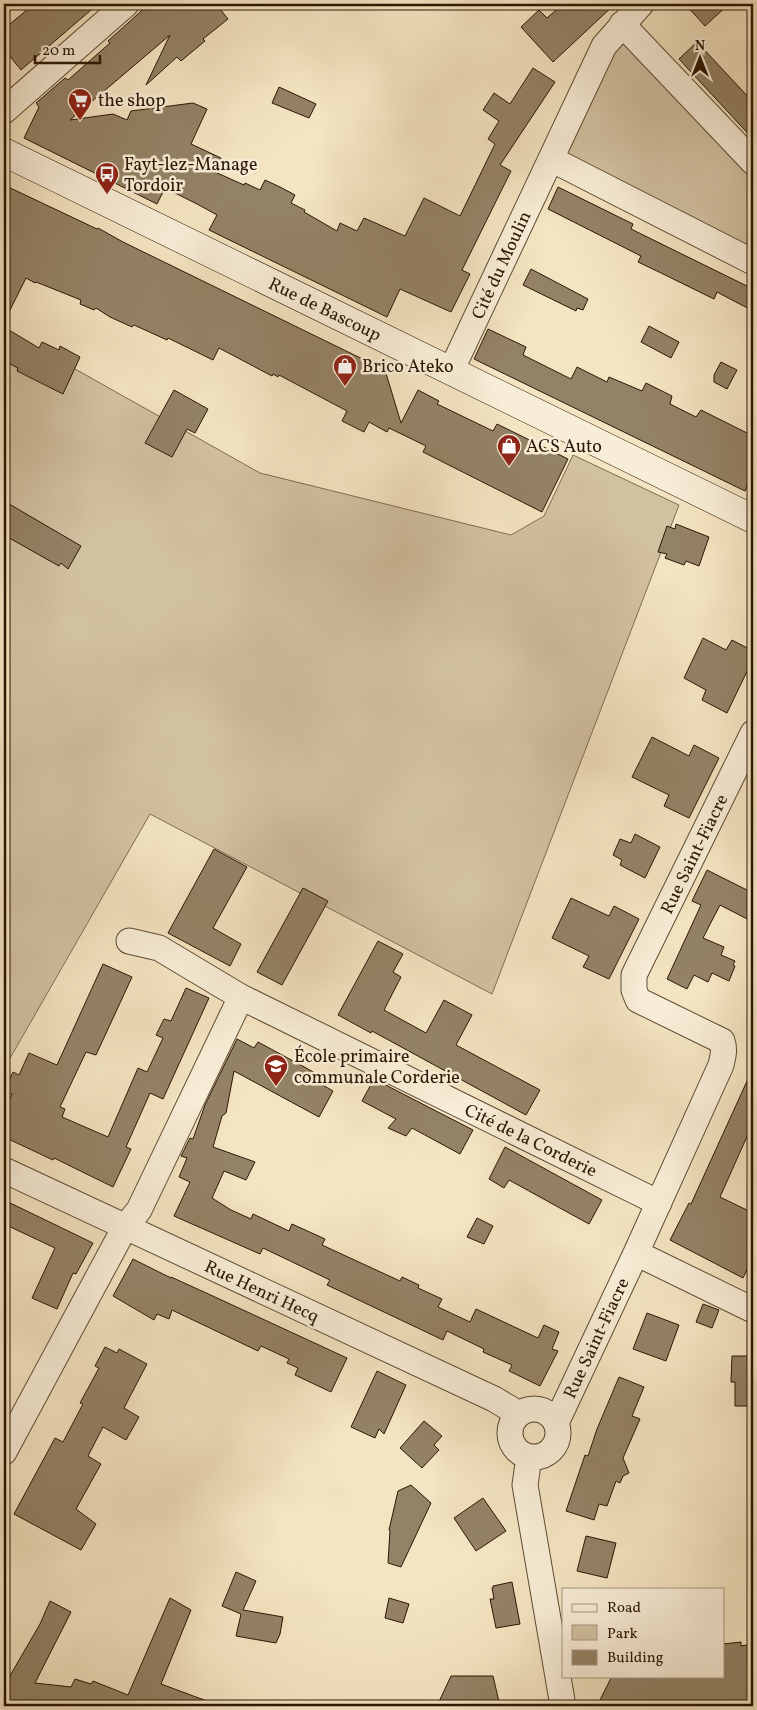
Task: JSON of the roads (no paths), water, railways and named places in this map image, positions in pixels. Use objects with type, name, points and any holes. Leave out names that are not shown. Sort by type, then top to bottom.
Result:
[{"type":"main road","name":"Rue de Bascoup","points":[[4,152],[753,519]]},
{"type":"street","points":[[4,111],[126,4]]},
{"type":"street","name":"Cité du Moulin","points":[[451,371],[604,46],[641,4]]},
{"type":"street","points":[[622,24],[753,162]]},
{"type":"street","points":[[551,159],[753,262]]},
{"type":"street","name":"Rue Saint-Fiacre","points":[[556,1423],[636,1254],[721,1065],[724,1046],[722,1041],[638,1000],[634,990],[634,975],[753,733]]},
{"type":"street","name":"Cité de la Corderie","points":[[129,941],[159,948],[241,997],[659,1203]]},
{"type":"street","points":[[4,1452],[125,1227],[139,1210],[241,997]]},
{"type":"street","name":"Rue Henri Hecq","points":[[4,1170],[494,1399],[519,1414]]},
{"type":"street","points":[[636,1254],[753,1310]]},
{"type":"street","points":[[536,1409],[544,1411],[556,1423],[558,1439],[552,1449],[546,1454],[538,1457],[529,1457],[518,1451],[513,1445],[510,1428],[519,1414],[527,1410],[536,1409]]},
{"type":"street","points":[[529,1457],[525,1484],[563,1706]]},
{"type":"place","name":"the shop","points":[[80,121]]},
{"type":"place","name":"Fayt-lez-Manage Tordoir","points":[[107,195]]},
{"type":"place","name":"Brico Ateko","points":[[345,387]]},
{"type":"place","name":"ACS Auto","points":[[509,467]]},
{"type":"place","name":"École primaire communale Corderie","points":[[276,1087]]}]
